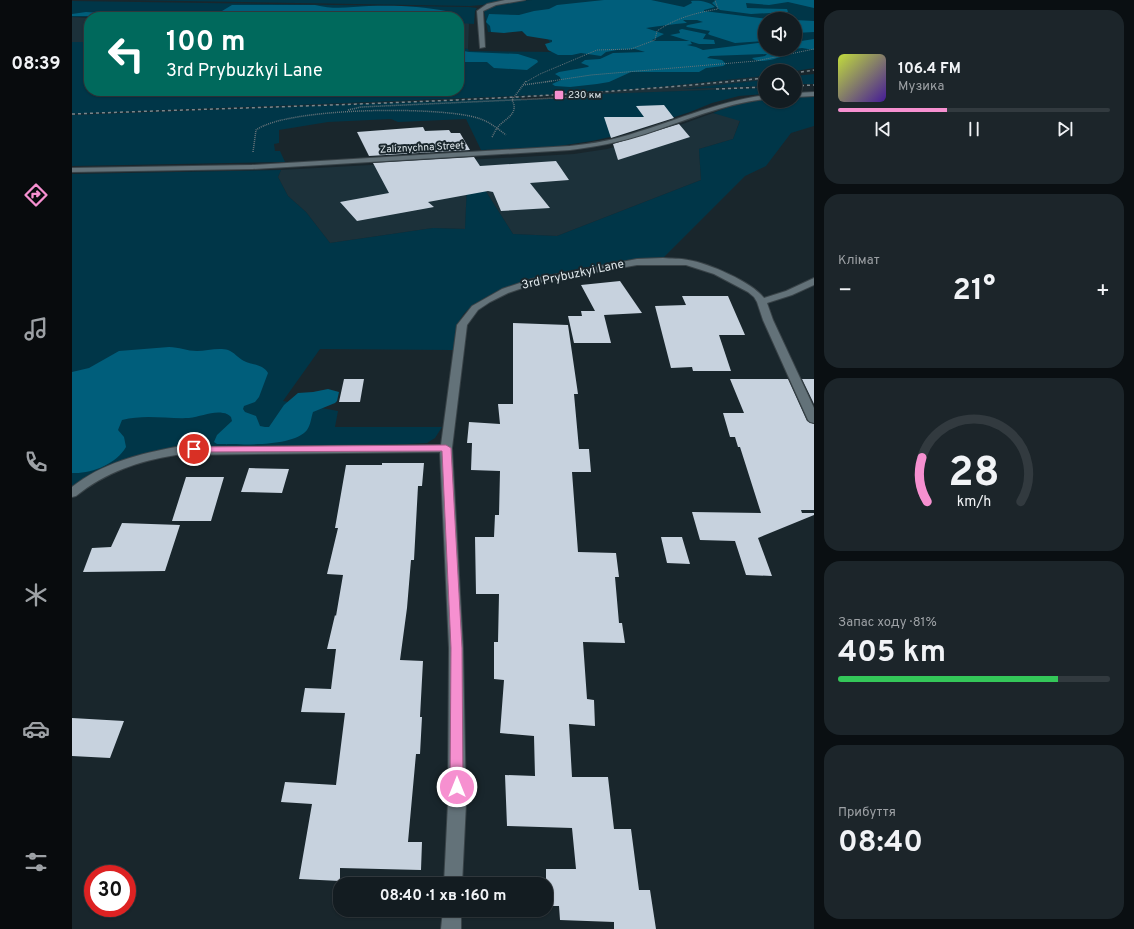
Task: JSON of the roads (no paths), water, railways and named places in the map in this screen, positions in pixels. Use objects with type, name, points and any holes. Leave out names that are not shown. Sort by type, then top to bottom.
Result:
[{"type":"street","points":[[482,47],[480,10],[494,3],[523,0]]},
{"type":"street","points":[[802,95],[814,94]]},
{"type":"street","name":"Zaliznychna Street","points":[[72,170],[252,167],[562,149],[596,145],[626,138],[698,114],[718,105],[746,98],[758,97]]},
{"type":"street","name":"3rd Prybuzkyi Lane","points":[[453,877],[457,803],[456,648],[446,448],[462,326],[475,308],[505,291],[535,281],[637,262],[687,262],[716,272],[751,290],[762,302]]},
{"type":"street","points":[[814,281],[798,290],[762,302],[768,320],[814,420]]},
{"type":"street","points":[[72,493],[81,485],[110,468],[142,457],[176,450],[446,448]]},
{"type":"street","points":[[451,929],[452,917]]},
{"type":"railway","points":[[802,72],[814,70]]},
{"type":"railway","points":[[72,114],[506,98],[679,86],[758,79]]},
{"type":"railway","points":[[802,86],[814,85]]},
{"type":"railway","points":[[716,89],[758,87]]},
{"type":"place","name":"230 км","points":[[559,95]]}]
